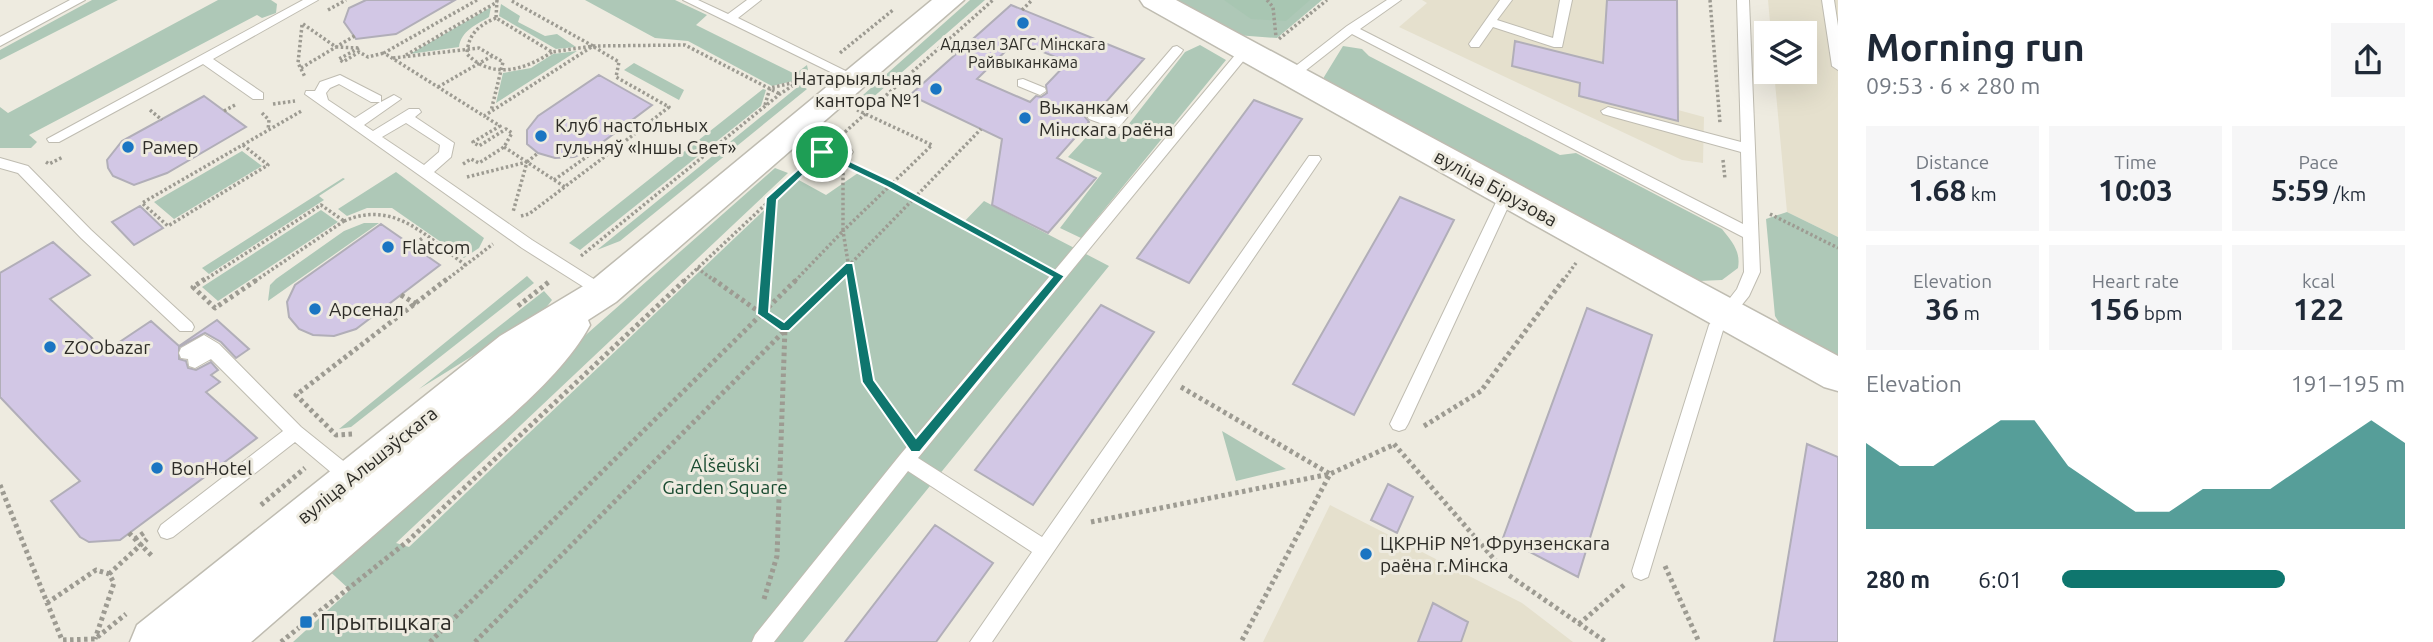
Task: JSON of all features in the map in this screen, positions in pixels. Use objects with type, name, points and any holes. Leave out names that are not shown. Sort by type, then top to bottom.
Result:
[{"type":"main road","name":"вуліца Альшэўскага","points":[[155,642],[351,478],[514,347],[596,297],[950,0]]},
{"type":"main road","name":"вуліца Бірузова","points":[[1154,0],[1838,375]]},
{"type":"main road","name":"вуліца Альшэўскага","points":[[215,642],[477,420],[546,356],[596,297]]},
{"type":"lane","points":[[0,42],[79,0]]},
{"type":"lane","points":[[689,0],[856,79]]},
{"type":"lane","points":[[729,19],[755,0]]},
{"type":"lane","points":[[1292,75],[1351,29],[1395,0]]},
{"type":"lane","points":[[1475,44],[1506,0]]},
{"type":"lane","points":[[1490,22],[1558,44],[1566,0]]},
{"type":"lane","points":[[1640,571],[1717,325],[1744,292],[1752,272],[1743,0]]},
{"type":"lane","points":[[1828,0],[1838,66]]},
{"type":"lane","points":[[54,139],[204,58],[300,2]]},
{"type":"lane","points":[[1351,29],[1752,235]]},
{"type":"lane","points":[[1094,116],[1114,124],[1177,50]]},
{"type":"lane","points":[[762,642],[911,454],[1245,51]]},
{"type":"lane","points":[[204,58],[260,101]]},
{"type":"lane","points":[[376,99],[340,79],[325,85],[317,98],[527,244],[596,297]]},
{"type":"lane","points":[[1023,83],[1040,92]]},
{"type":"lane","points":[[356,124],[394,99]]},
{"type":"lane","points":[[1608,111],[1748,149]]},
{"type":"lane","points":[[374,136],[413,116],[447,143],[446,153],[425,172]]},
{"type":"lane","points":[[799,127],[846,152]]},
{"type":"lane","points":[[980,642],[1314,159]]},
{"type":"lane","points":[[0,163],[23,169],[86,234],[186,327]]},
{"type":"lane","points":[[1402,431],[1507,194]]},
{"type":"lane","points":[[191,357],[204,341],[295,432],[351,478]]},
{"type":"lane","points":[[167,531],[295,432]]},
{"type":"lane","points":[[911,454],[1045,550]]},
{"type":"path","points":[[317,98],[298,63],[302,24],[336,47],[359,48],[339,59],[343,62],[359,52],[368,57],[384,53],[477,0]]},
{"type":"path","points":[[503,207],[513,214],[529,214],[669,107],[616,77],[619,62],[510,0]]},
{"type":"path","points":[[281,642],[408,541],[797,172],[867,114],[993,0]]},
{"type":"path","points":[[1022,10],[1032,0]]},
{"type":"path","points":[[1267,0],[1273,7],[1276,42],[1327,0]]},
{"type":"path","points":[[1710,0],[1726,190],[1838,248]]},
{"type":"path","points":[[496,18],[497,1]]},
{"type":"path","points":[[402,57],[497,1]]},
{"type":"path","points":[[496,18],[552,52]]},
{"type":"path","points":[[496,18],[475,29],[469,37],[467,54],[487,69],[502,70],[534,64],[552,52],[593,46],[685,45],[780,94]]},
{"type":"path","points":[[301,68],[356,35]]},
{"type":"path","points":[[484,116],[593,46]]},
{"type":"path","points":[[392,58],[479,48],[503,62],[491,111]]},
{"type":"path","points":[[384,53],[499,125],[473,142],[480,146],[506,129],[512,133],[505,147],[479,163]]},
{"type":"path","points":[[438,87],[492,55]]},
{"type":"path","points":[[770,88],[800,81]]},
{"type":"path","points":[[626,90],[631,85]]},
{"type":"path","points":[[765,106],[770,88]]},
{"type":"path","points":[[243,145],[268,165],[168,226],[142,203],[310,106],[296,101],[260,101]]},
{"type":"path","points":[[162,104],[150,110],[162,120]]},
{"type":"path","points":[[257,110],[269,120],[268,130]]},
{"type":"path","points":[[430,642],[932,145],[867,114]]},
{"type":"path","points":[[625,125],[637,132]]},
{"type":"path","points":[[475,642],[916,199],[981,129]]},
{"type":"path","points":[[554,180],[604,142],[615,149]]},
{"type":"path","points":[[505,147],[565,187]]},
{"type":"path","points":[[459,175],[527,162],[538,153]]},
{"type":"path","points":[[459,175],[471,159],[495,170]]},
{"type":"path","points":[[513,214],[527,162]]},
{"type":"path","points":[[911,454],[868,382],[843,231],[843,162],[891,184],[1059,276]]},
{"type":"path","points":[[459,175],[473,186]]},
{"type":"path","points":[[763,314],[772,198]]},
{"type":"path","points":[[344,221],[321,205],[193,286],[215,308],[354,216],[390,214],[467,266]]},
{"type":"path","points":[[331,430],[296,396],[487,251],[495,242],[495,234]]},
{"type":"path","points":[[412,246],[424,237]]},
{"type":"path","points":[[1416,431],[1481,391],[1585,251],[1588,239]]},
{"type":"path","points":[[697,268],[785,328]]},
{"type":"path","points":[[401,295],[416,304]]},
{"type":"path","points":[[763,605],[777,556],[785,328]]},
{"type":"path","points":[[1165,378],[1330,474]]},
{"type":"path","points":[[1059,529],[1330,474],[1394,444],[1402,431]]},
{"type":"path","points":[[336,435],[352,434]]},
{"type":"path","points":[[1394,444],[1507,574],[1606,642]]},
{"type":"path","points":[[1241,642],[1330,474]]},
{"type":"path","points":[[0,485],[47,603],[62,640],[95,639],[114,583],[109,574],[96,570],[47,603]]},
{"type":"path","points":[[129,533],[153,557]]},
{"type":"path","points":[[1651,535],[1699,642]]},
{"type":"path","points":[[1579,624],[1640,571]]},
{"type":"shaded area","points":[[1422,0],[1677,0],[1678,110],[1704,117],[1703,163],[1682,160],[1399,27],[1427,3]]},
{"type":"shaded area","points":[[1768,0],[1838,0],[1838,237],[1787,212],[1775,84],[1817,84],[1817,21],[1770,21]]},
{"type":"shaded area","name":"ЦКРНіР №1 Фрунзенскага раёна г.Мінска","points":[[1330,505],[1522,603],[1573,642],[1263,642]]},
{"type":"green space","points":[[92,0],[118,0],[0,60],[0,50]]},
{"type":"green space","points":[[218,0],[271,0],[277,4],[276,13],[262,18],[257,15],[29,135],[37,142],[31,148],[0,148],[0,107],[8,113]]},
{"type":"green space","points":[[585,0],[675,0],[707,15],[696,25],[795,74],[807,65],[808,70],[793,81],[772,86],[688,41],[655,38]]},
{"type":"green space","points":[[970,0],[985,0],[863,106],[854,103]]},
{"type":"green space","points":[[1174,0],[1322,0],[1277,38],[1236,35]]},
{"type":"green space","points":[[1224,0],[1310,0],[1286,21],[1251,19]]},
{"type":"green space","points":[[501,4],[520,16],[518,22],[545,36],[557,34],[576,47],[556,49],[499,16]]},
{"type":"green space","points":[[491,7],[489,17],[466,33],[459,47],[410,54]]},
{"type":"green space","points":[[1200,45],[1226,60],[1081,238],[1060,228],[1102,173],[1068,157],[1092,131],[1121,134],[1185,52]]},
{"type":"green space","points":[[1343,46],[1362,49],[1369,56],[1560,155],[1576,153],[1722,229],[1737,252],[1738,268],[1722,280],[1699,281],[1324,83],[1324,77]]},
{"type":"green space","points":[[577,51],[496,103],[503,73],[531,68],[553,54]]},
{"type":"green space","points":[[634,63],[684,90],[679,100],[624,70]]},
{"type":"green space","points":[[800,85],[807,89],[620,241],[597,250]]},
{"type":"green space","points":[[763,89],[766,90],[761,106],[580,250],[569,243]]},
{"type":"green space","points":[[242,151],[262,166],[174,219],[154,202]]},
{"type":"green space","name":"Aĺšeŭski Garden Square","points":[[775,168],[788,173],[396,543],[409,547],[797,179],[826,195],[858,173],[960,226],[984,201],[1109,266],[803,642],[293,642],[350,590],[324,566]]},
{"type":"green space","points":[[396,172],[484,238],[479,248],[464,258],[392,208],[367,208],[347,216],[338,209]]},
{"type":"green space","points":[[345,179],[319,196],[324,200],[209,274],[202,268]]},
{"type":"green space","points":[[321,210],[338,222],[218,301],[202,287]]},
{"type":"green space","points":[[1787,212],[1838,237],[1838,366],[1785,332],[1775,316],[1766,219]]},
{"type":"green space","points":[[364,223],[379,223],[268,301],[270,285],[276,279],[344,231]]},
{"type":"green space","points":[[527,276],[534,283],[351,427],[339,429]]},
{"type":"green space","points":[[544,291],[552,300],[542,313],[419,389]]},
{"type":"green space","points":[[1222,431],[1286,469],[1236,481]]},
{"type":"building","points":[[366,0],[455,0],[396,34],[356,39],[344,22],[349,8]]},
{"type":"building","points":[[1607,0],[1677,0],[1678,121],[1579,96],[1580,83],[1512,66],[1515,41],[1603,63]]},
{"type":"building","name":"Выканкам Мінскага раёна","points":[[1011,5],[1144,59],[1098,111],[1093,110],[1086,114],[1089,122],[1057,158],[1096,178],[1048,233],[992,205],[1002,139],[910,95]],"holes":[[[1016,41],[1068,62],[1046,85],[1047,93],[1041,97],[1036,96],[1030,102],[977,79]]]},
{"type":"building","points":[[599,75],[652,105],[592,150],[574,157],[555,158],[538,153],[527,144],[527,130],[538,116]]},
{"type":"building","points":[[204,96],[246,127],[167,173],[134,185],[113,176],[107,160],[122,141]]},
{"type":"building","points":[[1254,100],[1302,119],[1189,283],[1137,258]]},
{"type":"building","points":[[1400,197],[1454,220],[1354,415],[1293,384]]},
{"type":"building","points":[[140,206],[163,228],[134,245],[112,222]]},
{"type":"building","points":[[381,224],[440,265],[356,329],[334,336],[313,335],[299,329],[289,317],[287,302],[295,285]]},
{"type":"building","points":[[53,242],[90,275],[50,299],[106,351],[151,321],[179,346],[217,320],[249,349],[236,358],[221,342],[205,333],[179,347],[179,359],[186,361],[188,368],[196,370],[211,362],[218,370],[211,375],[220,382],[206,392],[257,438],[120,540],[89,542],[80,537],[51,501],[80,481],[0,397],[0,273]]},
{"type":"building","points":[[1101,305],[1154,332],[1033,505],[975,470]]},
{"type":"building","points":[[1587,308],[1652,335],[1578,577],[1503,538]]},
{"type":"building","points":[[1807,444],[1838,457],[1838,642],[1774,642]]},
{"type":"building","points":[[1388,484],[1413,497],[1397,533],[1371,520]]},
{"type":"building","points":[[935,525],[993,563],[936,642],[845,642]]},
{"type":"building","points":[[1433,603],[1468,622],[1461,642],[1418,642]]},
{"type":"place","name":"Аддзел ЗАГС Мінскага Райвыканкама","points":[[1023,23]]},
{"type":"place","name":"Натарыяльная кантора №1","points":[[936,89]]},
{"type":"place","name":"Выканкам Мінскага раёна","points":[[1025,118]]},
{"type":"place","name":"Клуб настольных гульняў «Іншы Свет»","points":[[541,136]]},
{"type":"place","name":"Рамер","points":[[128,147]]},
{"type":"place","name":"Flatcom","points":[[388,247]]},
{"type":"place","name":"Арсенал","points":[[315,309]]},
{"type":"place","name":"ZOObazar","points":[[50,347]]},
{"type":"place","name":"BonHotel","points":[[157,468]]},
{"type":"place","name":"ЦКРНіР №1 Фрунзенскага раёна г.Мінска","points":[[1366,554]]},
{"type":"place","name":"Прытыцкага","points":[[306,622]]},
{"type":"route","points":[[822,152],[891,184],[1059,276],[916,448],[868,382],[849,266],[785,328],[763,314],[772,198],[797,172],[822,152]]}]
